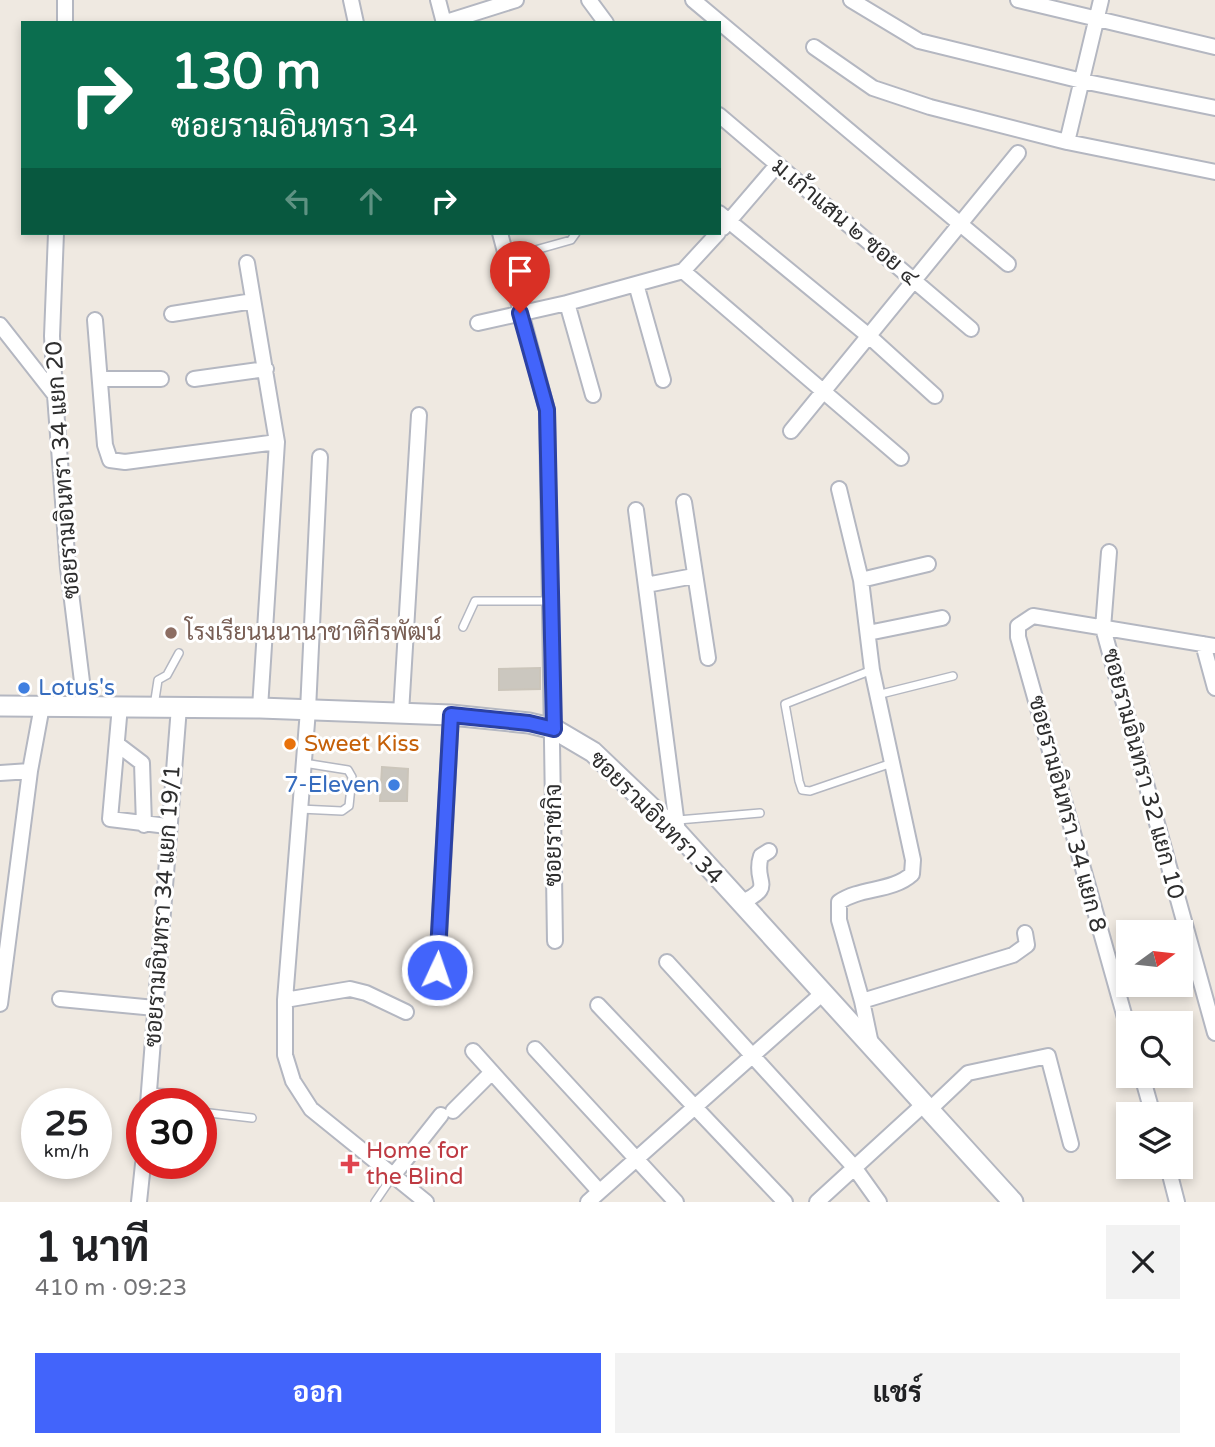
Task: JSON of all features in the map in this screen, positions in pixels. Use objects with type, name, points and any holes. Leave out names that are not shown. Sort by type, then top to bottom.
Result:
[{"type":"street","points":[[65,0],[65,21]]},
{"type":"street","points":[[351,0],[356,21]]},
{"type":"street","points":[[438,0],[443,21]]},
{"type":"street","points":[[449,21],[516,0]]},
{"type":"street","points":[[589,0],[605,21]]},
{"type":"street","points":[[693,0],[718,21]]},
{"type":"street","points":[[850,0],[919,41],[1082,81],[1215,108]]},
{"type":"street","points":[[1018,0],[1215,47]]},
{"type":"street","points":[[1067,142],[1101,0]]},
{"type":"street","points":[[721,24],[1008,264]]},
{"type":"street","points":[[814,47],[873,88],[930,107],[1067,142],[1215,172]]},
{"type":"street","name":"ม.เก้าแสน ๒ ซอย ๔","points":[[721,117],[971,329]]},
{"type":"street","points":[[791,431],[1018,153]]},
{"type":"street","points":[[777,165],[721,225],[870,337],[935,396]]},
{"type":"street","name":"ซอยรามอินทรา 34 แยก 20","points":[[56,235],[52,336],[55,395],[68,568],[85,706]]},
{"type":"street","name":"ซอยราชกิจ","points":[[500,235],[547,410],[554,729],[555,941]]},
{"type":"street","points":[[478,323],[567,303],[683,271],[713,235]]},
{"type":"street","points":[[247,263],[277,442],[260,708]]},
{"type":"street","points":[[683,271],[901,458]]},
{"type":"street","points":[[636,284],[663,380]]},
{"type":"street","points":[[172,314],[253,301]]},
{"type":"street","points":[[567,303],[593,394]]},
{"type":"street","points":[[95,320],[105,446],[110,460],[116,462],[277,442]]},
{"type":"street","points":[[0,325],[55,395]]},
{"type":"street","points":[[194,379],[266,369]]},
{"type":"street","points":[[100,379],[161,379]]},
{"type":"street","points":[[401,713],[419,415]]},
{"type":"street","points":[[320,457],[308,710],[285,1000],[285,1055],[293,1081],[311,1109],[426,1202]]},
{"type":"street","points":[[839,489],[861,580],[872,670],[913,859],[912,874],[903,881],[850,895],[839,902],[839,920],[862,1001],[871,1045]]},
{"type":"street","points":[[684,502],[709,658]]},
{"type":"street","points":[[636,510],[678,827]]},
{"type":"street","name":"ซอยรามอินทรา 32 แยก 10","points":[[1109,552],[1102,628],[1215,1033]]},
{"type":"street","points":[[861,580],[928,564]]},
{"type":"street","points":[[646,585],[694,576]]},
{"type":"street","name":"ซอยรามอินทรา 34 แยก 8","points":[[1102,628],[1033,616],[1018,626],[1018,636],[1123,1011]]},
{"type":"street","points":[[868,633],[942,618]]},
{"type":"street","points":[[1102,628],[1209,645],[1215,688]]},
{"type":"street","name":"ซอยรามอินทรา 34","points":[[0,706],[260,708],[451,715],[529,723],[554,729],[593,752],[678,827],[740,903],[1013,1202]]},
{"type":"street","points":[[0,1004],[30,771],[42,706]]},
{"type":"street","points":[[120,706],[110,819],[167,826]]},
{"type":"street","name":"ซอยรามอินทรา 34 แยก 19/1","points":[[149,1088],[167,826],[179,707]]},
{"type":"street","points":[[436,995],[451,715]]},
{"type":"street","points":[[117,744],[142,763],[144,825]]},
{"type":"street","points":[[0,773],[30,771]]},
{"type":"street","points":[[740,903],[759,894],[762,888],[759,862],[761,856],[769,851]]},
{"type":"street","points":[[862,1001],[1013,955],[1027,945],[1025,933]]},
{"type":"street","points":[[667,962],[855,1167],[879,1202]]},
{"type":"street","points":[[285,1000],[350,989],[406,1012]]},
{"type":"street","points":[[588,1202],[824,992]]},
{"type":"street","points":[[60,999],[155,1008]]},
{"type":"street","points":[[597,1005],[785,1202]]},
{"type":"street","points":[[535,1049],[676,1202]]},
{"type":"street","points":[[473,1051],[599,1191]]},
{"type":"street","points":[[817,1202],[968,1073],[1048,1056],[1072,1144]]},
{"type":"street","points":[[392,1177],[447,1113],[492,1072]]},
{"type":"street","points":[[139,1202],[141,1179]]},
{"type":"street","points":[[1171,1179],[1177,1202]]},
{"type":"lane","points":[[506,258],[571,240],[575,235]]},
{"type":"lane","points":[[463,627],[472,604],[480,600],[552,601]]},
{"type":"lane","points":[[154,707],[158,680],[167,675],[179,653]]},
{"type":"lane","points":[[872,670],[785,704],[799,782],[802,789],[810,791],[892,763]]},
{"type":"lane","points":[[877,695],[953,676]]},
{"type":"lane","points":[[300,809],[347,809],[352,777],[345,769],[303,763]]},
{"type":"lane","points":[[678,827],[761,813]]},
{"type":"lane","points":[[217,1114],[252,1118]]},
{"type":"lane","points":[[375,1202],[392,1177]]},
{"type":"building","points":[[540,668],[540,689],[499,690],[499,669]]},
{"type":"building","name":"7-Eleven","points":[[382,767],[408,769],[407,801],[380,801]]},
{"type":"place","name":"โรงเรียนนนานาชาติกีรพัฒน์","points":[[171,633]]},
{"type":"place","name":"Lotus's","points":[[24,688]]},
{"type":"place","name":"Sweet Kiss","points":[[290,744]]},
{"type":"place","name":"7-Eleven","points":[[394,785]]},
{"type":"place","name":"Home for the Blind","points":[[350,1164]]},
{"type":"route","points":[[437,970],[451,715],[502,719],[554,729],[547,410],[520,313]]}]
